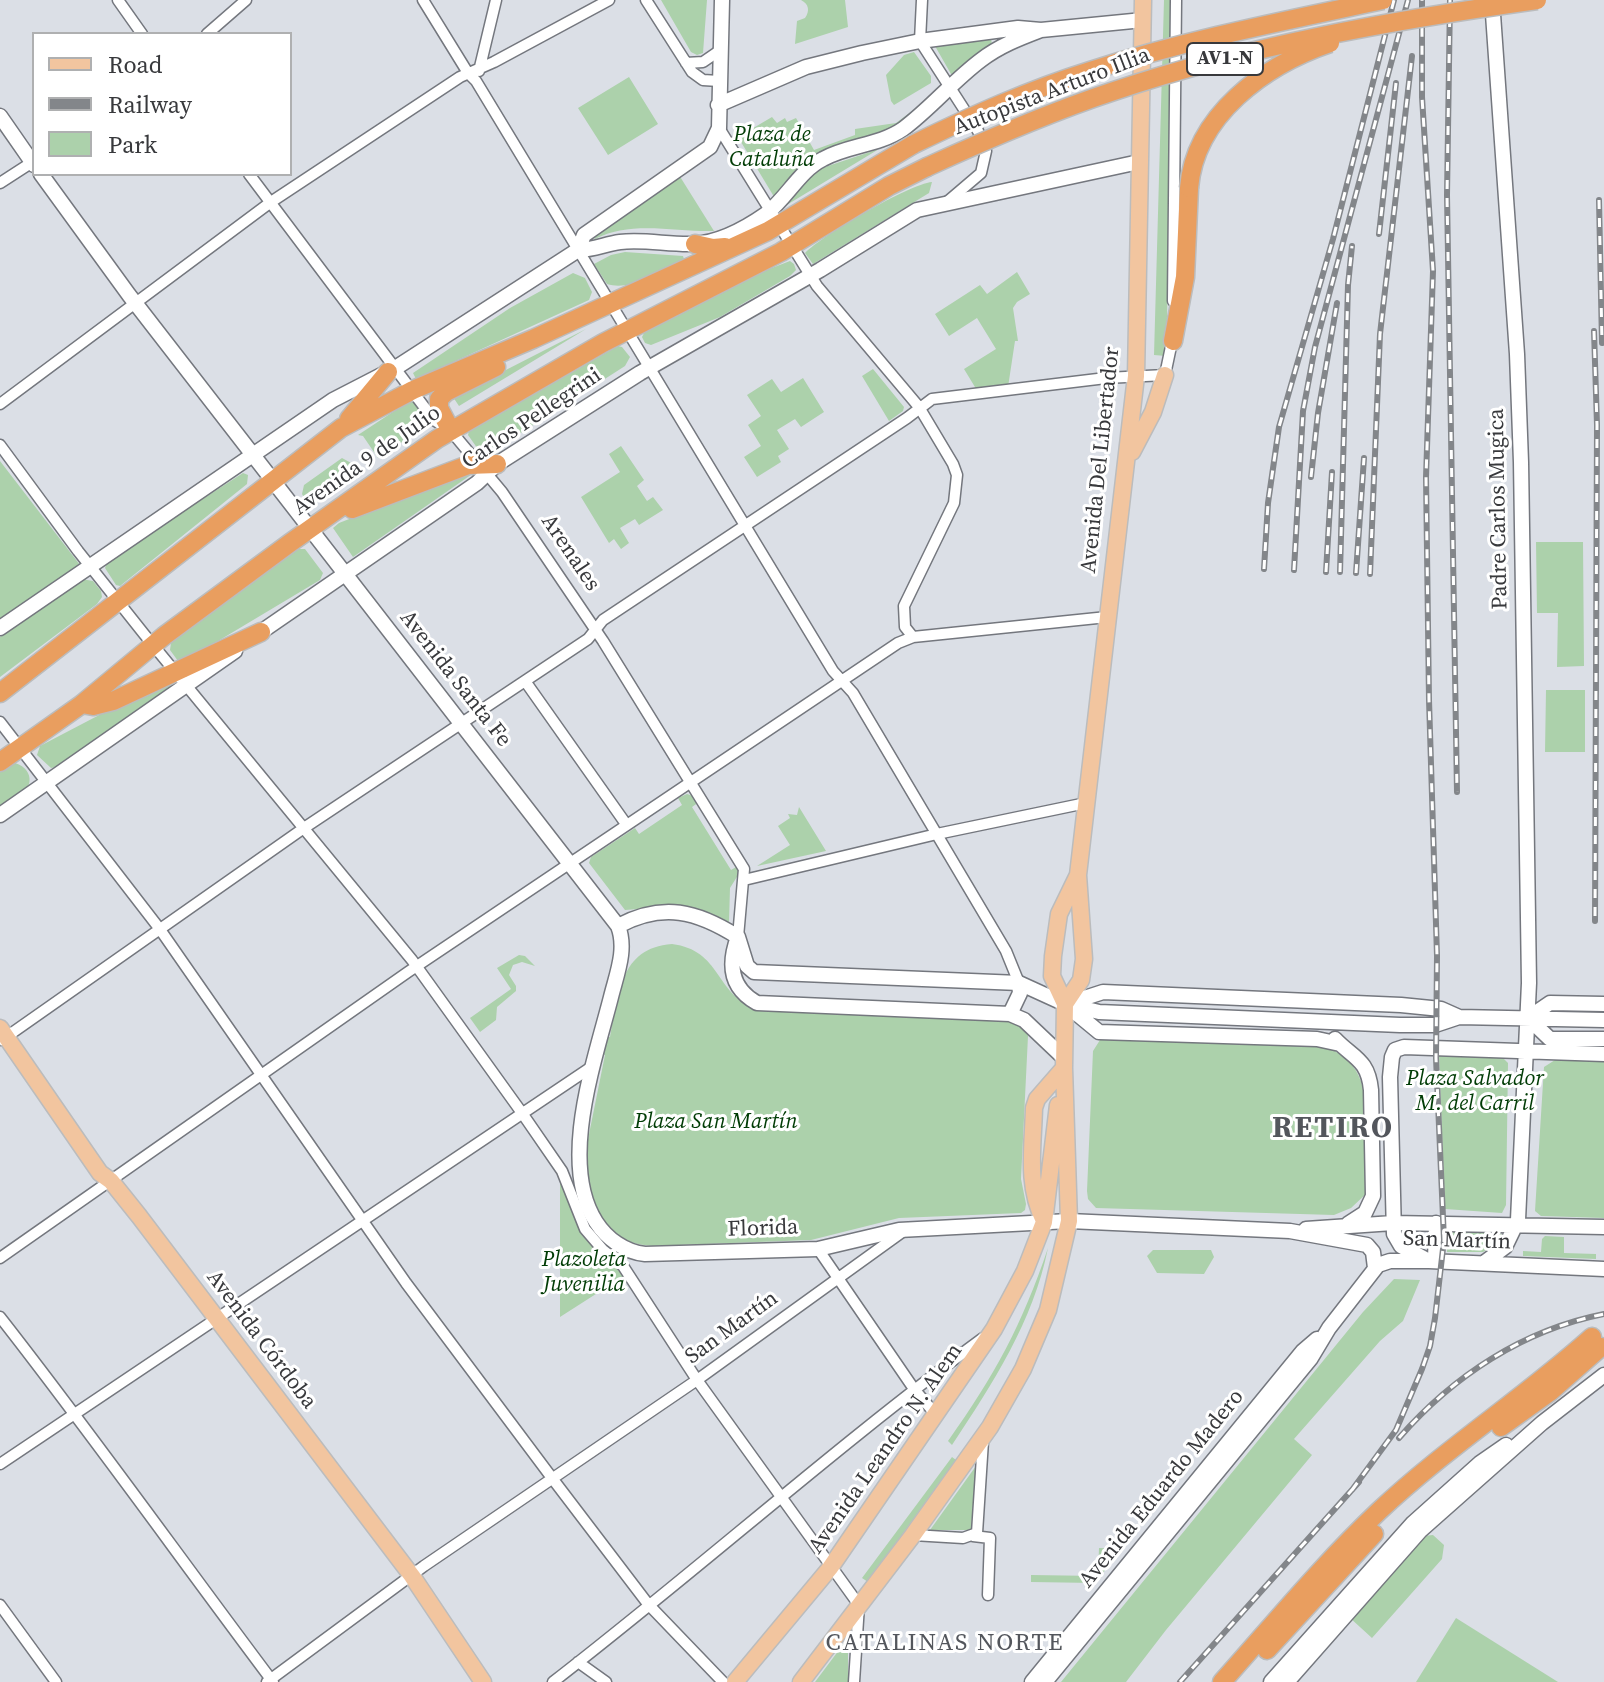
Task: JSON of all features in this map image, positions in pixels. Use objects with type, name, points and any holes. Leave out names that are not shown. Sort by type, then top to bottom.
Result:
[{"type":"highway","name":"Autopista Arturo Illia","points":[[775,217],[914,144],[1002,103],[1104,66],[1214,36],[1383,0]]},
{"type":"highway","name":"Autopista Arturo Illia","points":[[791,246],[889,186],[927,167],[1041,117],[1157,77],[1303,40],[1537,0]]},
{"type":"highway","points":[[1173,341],[1185,277],[1192,164],[1205,136],[1224,110],[1241,93],[1309,51],[1408,20]]},
{"type":"highway","name":"Avenida 9 de Julio","points":[[0,693],[341,428],[413,390],[533,339],[732,246],[775,217]]},
{"type":"highway","points":[[695,244],[713,248],[732,246]]},
{"type":"highway","name":"Avenida 9 de Julio","points":[[0,762],[82,704],[153,645],[310,529],[451,431],[627,330],[791,246]]},
{"type":"highway","points":[[451,431],[438,404],[443,394],[499,365],[533,339]]},
{"type":"highway","points":[[341,428],[393,370]]},
{"type":"highway","points":[[329,518],[487,467]]},
{"type":"highway","points":[[82,704],[107,704],[180,678],[261,632]]},
{"type":"highway","points":[[1222,1682],[1378,1512],[1429,1468],[1597,1342],[1550,1392],[1434,1478],[1386,1521],[1238,1682]]},
{"type":"main road","points":[[0,628],[333,400],[393,370],[578,250],[584,235],[707,150],[719,128],[722,0]]},
{"type":"main road","name":"Avenida Del Libertador","points":[[1065,1004],[1081,980],[1084,959],[1078,875],[1136,376],[1143,0]]},
{"type":"main road","name":"Padre Carlos Mugica","points":[[1492,0],[1517,354],[1521,462],[1529,939],[1517,1225]]},
{"type":"main road","points":[[718,105],[806,67],[920,41],[1018,28],[1041,30],[1143,20]]},
{"type":"main road","name":"Avenida 9 de Julio","points":[[578,250],[594,250],[617,242],[695,244],[775,217],[815,164],[834,153],[886,139],[903,129],[991,53],[1041,30]]},
{"type":"main road","name":"Avenida Santa Fe","points":[[0,116],[32,161]]},
{"type":"main road","name":"Carlos Pellegrini","points":[[261,632],[346,576],[487,467],[917,210],[1139,162]]},
{"type":"main road","name":"Avenida Santa Fe","points":[[43,176],[136,304],[618,926]]},
{"type":"main road","points":[[1127,461],[1153,412],[1165,375]]},
{"type":"main road","points":[[0,815],[180,678]]},
{"type":"main road","name":"Avenida Del Libertador","points":[[1069,1221],[1065,1004],[1052,976],[1059,914],[1078,875]]},
{"type":"main road","points":[[638,1253],[616,1243],[603,1232],[590,1212],[582,1190],[578,1152],[593,1066],[623,947],[618,926],[640,916],[688,912],[720,924],[738,937],[747,966],[754,972],[1019,983],[1065,1004],[1099,1012],[1435,1025],[1459,1017],[1604,1020]]},
{"type":"main road","name":"Arenales","points":[[738,937],[732,954],[733,974],[740,992],[748,998]]},
{"type":"main road","points":[[754,972],[749,982],[748,998],[762,1004],[1010,1014],[1024,1020],[1064,1063],[1037,1099],[1034,1108],[1031,1185],[1044,1222]]},
{"type":"main road","points":[[1010,1014],[1020,993],[1019,983]]},
{"type":"main road","points":[[1065,1004],[1103,992],[1412,1006],[1441,1009],[1459,1017]]},
{"type":"main road","points":[[1528,1018],[1550,1003],[1604,1004]]},
{"type":"main road","points":[[1065,1004],[1103,1032],[1220,1034],[1309,1039],[1340,1044]]},
{"type":"main road","points":[[1528,1018],[1550,1039],[1604,1039]]},
{"type":"main road","points":[[1309,1039],[1321,1031],[1326,1021]]},
{"type":"main road","points":[[1326,1021],[1340,1044],[1357,1057],[1370,1079],[1373,1181],[1370,1205],[1348,1224]]},
{"type":"main road","name":"Avenida Córdoba","points":[[2,1035],[100,1173],[111,1181],[412,1576],[483,1682]]},
{"type":"main road","points":[[1393,1223],[1390,1077],[1394,1051],[1404,1047],[1604,1054]]},
{"type":"main road","name":"Avenida Del Libertador","points":[[1044,1222],[1064,1063]]},
{"type":"main road","points":[[1373,1181],[1393,1223],[1399,1245],[1432,1261],[1436,1223]]},
{"type":"main road","points":[[801,1682],[913,1535],[983,1436],[1016,1383],[1044,1323],[1069,1221]]},
{"type":"main road","name":"San Martín","points":[[906,1229],[1069,1221],[1290,1231],[1367,1245],[1373,1252],[1375,1268],[1390,1261],[1432,1261],[1601,1271]]},
{"type":"main road","name":"Avenida Leandro N. Alem","points":[[735,1682],[830,1568],[937,1416],[994,1329],[1025,1271],[1044,1222]]},
{"type":"main road","name":"San Martín","points":[[1290,1231],[1348,1224],[1393,1223],[1604,1227]]},
{"type":"main road","points":[[1485,1262],[1505,1247],[1517,1225]]},
{"type":"main road","name":"Florida","points":[[638,1253],[818,1249],[906,1229]]},
{"type":"main road","name":"Avenida Eduardo Madero","points":[[1045,1682],[1311,1358],[1329,1328],[1375,1268]]},
{"type":"main road","name":"Avenida Eduardo Madero","points":[[1032,1682],[1303,1351],[1329,1328]]},
{"type":"main road","points":[[1287,1682],[1420,1531],[1542,1423],[1604,1375]]},
{"type":"main road","points":[[1271,1682],[1413,1523],[1497,1450],[1542,1423]]},
{"type":"street","points":[[118,0],[141,32]]},
{"type":"street","points":[[209,32],[246,0]]},
{"type":"street","points":[[423,0],[651,367],[833,671],[853,693],[1006,951],[1019,983]]},
{"type":"street","points":[[481,68],[496,0]]},
{"type":"street","points":[[0,404],[271,202],[472,77],[481,68],[609,0]]},
{"type":"street","points":[[646,0],[699,79],[719,81]]},
{"type":"street","points":[[922,0],[920,41],[981,136],[986,156],[981,173],[947,202]]},
{"type":"street","points":[[2,1035],[304,828],[588,639],[603,620],[932,399],[1165,375],[1173,341],[1176,0]]},
{"type":"street","points":[[686,63],[703,62],[719,51]]},
{"type":"street","points":[[719,128],[810,275],[919,407],[950,457],[957,475],[954,503],[904,606],[904,621],[913,637]]},
{"type":"street","points":[[0,183],[32,167]]},
{"type":"street","name":"Arenales","points":[[251,176],[393,370],[413,390],[434,420],[451,431],[487,467],[594,629],[744,869],[738,937]]},
{"type":"street","points":[[0,445],[89,565],[417,967],[522,1113],[562,1171],[585,1229],[603,1250],[623,1266],[697,1380],[859,1605],[854,1682]]},
{"type":"street","points":[[0,1258],[569,861],[898,643],[913,637],[1107,617]]},
{"type":"street","points":[[525,681],[626,824]]},
{"type":"street","points":[[0,722],[159,928],[406,1283],[552,1478],[648,1604],[723,1682]]},
{"type":"street","points":[[744,880],[937,834],[1086,803]]},
{"type":"street","points":[[0,1464],[593,1066]]},
{"type":"street","name":"San Martín","points":[[271,1681],[412,1576],[697,1380],[906,1229]]},
{"type":"street","points":[[818,1249],[914,1389],[937,1416]]},
{"type":"street","points":[[623,1266],[638,1253]]},
{"type":"street","points":[[0,1317],[76,1414],[271,1681]]},
{"type":"street","points":[[553,1682],[914,1389],[994,1329]]},
{"type":"street","points":[[973,1536],[979,1527],[983,1436]]},
{"type":"street","points":[[913,1535],[990,1538],[988,1595]]},
{"type":"street","points":[[0,1605],[56,1682]]},
{"type":"street","points":[[578,1662],[606,1682]]},
{"type":"green space","points":[[661,0],[707,0],[703,53],[697,55],[691,52]]},
{"type":"green space","points":[[801,0],[845,0],[848,27],[795,44],[797,21],[805,18],[808,10]]},
{"type":"green space","points":[[1164,0],[1175,0],[1166,356],[1154,355]]},
{"type":"green space","points":[[991,38],[992,45],[955,75],[951,74],[935,46],[936,44]]},
{"type":"green space","points":[[914,52],[931,76],[931,83],[894,105],[886,75],[904,55]]},
{"type":"green space","points":[[629,77],[658,124],[608,155],[578,108]]},
{"type":"green space","name":"Plaza de Cataluña","points":[[916,108],[889,133],[833,150],[776,200],[738,137],[772,117],[777,123],[785,118],[787,122],[796,118],[814,150],[855,135],[855,129],[896,123]]},
{"type":"green space","points":[[879,149],[785,206],[819,169]]},
{"type":"green space","points":[[679,175],[714,231],[638,228],[594,238]]},
{"type":"green space","points":[[932,182],[929,193],[813,264],[805,253],[867,212],[905,191]]},
{"type":"green space","points":[[625,252],[683,256],[684,259],[636,283],[607,284],[594,264]]},
{"type":"green space","points":[[790,261],[796,270],[790,276],[720,317],[651,345],[645,343],[642,337],[645,331],[738,281]]},
{"type":"green space","points":[[1017,272],[1030,294],[1013,308],[1018,341],[1015,341],[1008,387],[978,392],[964,369],[996,349],[977,318],[949,336],[935,314],[980,285],[987,294]]},
{"type":"green space","points":[[573,273],[585,278],[592,292],[589,300],[416,379],[413,373],[510,308]]},
{"type":"green space","points":[[586,329],[459,406],[453,397]]},
{"type":"green space","points":[[618,346],[630,357],[625,366],[516,436],[480,452],[468,435],[469,431]]},
{"type":"green space","points":[[873,369],[904,407],[889,421],[862,376]]},
{"type":"green space","points":[[803,378],[824,412],[801,427],[795,419],[777,430],[789,449],[778,456],[781,462],[757,477],[744,457],[761,446],[748,425],[761,416],[747,395],[772,379],[781,392]]},
{"type":"green space","points":[[411,400],[416,402],[431,423],[378,458],[363,436],[358,435]]},
{"type":"green space","points":[[621,446],[644,480],[637,486],[647,501],[653,497],[663,510],[639,525],[635,519],[620,528],[629,543],[621,549],[614,539],[609,543],[581,497],[620,472],[609,454]]},
{"type":"green space","points":[[342,458],[353,464],[360,474],[316,503],[307,503],[302,494],[304,485]]},
{"type":"green space","points":[[0,461],[80,565],[0,621]]},
{"type":"green space","points":[[475,472],[353,557],[333,528],[339,523]]},
{"type":"green space","points":[[243,473],[248,475],[247,484],[120,586],[116,585],[105,568],[108,560]]},
{"type":"green space","points":[[1536,542],[1583,542],[1584,666],[1557,667],[1558,613],[1537,613]]},
{"type":"green space","points":[[297,549],[305,549],[323,573],[320,580],[183,662],[178,661],[170,650],[171,643]]},
{"type":"green space","points":[[81,579],[93,581],[101,591],[102,597],[97,604],[0,677],[0,637]]},
{"type":"green space","points":[[168,679],[173,683],[171,686],[56,767],[51,768],[37,755],[40,746]]},
{"type":"green space","points":[[1546,690],[1585,690],[1585,752],[1545,752]]},
{"type":"green space","points":[[15,763],[28,772],[28,787],[0,806],[0,772]]},
{"type":"green space","points":[[687,794],[699,802],[692,807],[731,870],[738,866],[740,872],[730,888],[729,922],[702,910],[677,906],[625,910],[589,863],[591,857],[635,828],[639,834],[682,805],[678,798]]},
{"type":"green space","points":[[799,807],[826,851],[757,866],[790,845],[778,826],[790,818],[788,814],[797,815]]},
{"type":"green space","name":"Plaza San Martín","points":[[672,944],[700,955],[732,993],[753,1007],[1009,1017],[1027,1031],[1028,1036],[1021,1179],[1025,1210],[1021,1213],[899,1218],[811,1240],[652,1246],[624,1239],[603,1220],[599,1222],[586,1171],[586,1149],[605,1055],[599,1053],[603,1036],[610,1037],[624,976],[631,964],[654,947]]},
{"type":"green space","points":[[519,955],[525,956],[535,966],[522,962],[513,965],[509,975],[516,991],[497,1007],[496,1020],[480,1032],[470,1018],[511,989],[497,968]]},
{"type":"green space","points":[[1111,1036],[1319,1044],[1334,1050],[1353,1067],[1363,1087],[1367,1193],[1351,1208],[1334,1215],[1096,1208],[1088,1199],[1087,1191],[1093,1051],[1100,1040]]},
{"type":"green space","name":"Plaza Salvador M. del Carril","points":[[1439,1055],[1503,1058],[1508,1063],[1506,1205],[1502,1213],[1445,1209]]},
{"type":"green space","points":[[1555,1060],[1604,1061],[1604,1218],[1541,1216],[1535,1211],[1544,1067]]},
{"type":"green space","name":"Plazoleta Juvenilia","points":[[560,1178],[585,1238],[624,1276],[560,1317]]},
{"type":"green space","points":[[1448,1231],[1504,1234],[1503,1240],[1483,1252],[1447,1252]]},
{"type":"green space","points":[[1545,1236],[1564,1237],[1564,1253],[1596,1254],[1596,1259],[1523,1256],[1523,1251],[1541,1252]]},
{"type":"green space","points":[[1048,1248],[1022,1327],[952,1445],[948,1441],[980,1394],[1017,1326]]},
{"type":"green space","points":[[1153,1250],[1211,1250],[1214,1257],[1204,1274],[1157,1273],[1147,1256]]},
{"type":"green space","points":[[1394,1279],[1420,1280],[1403,1321],[1380,1341],[1294,1439],[1312,1455],[1126,1682],[1061,1682],[1363,1312]]},
{"type":"green space","points":[[952,1457],[956,1460],[868,1582],[862,1578]]},
{"type":"green space","points":[[976,1466],[971,1530],[930,1530]]},
{"type":"green space","points":[[1433,1535],[1444,1545],[1442,1559],[1372,1638],[1349,1617],[1423,1536]]},
{"type":"green space","points":[[1099,1548],[1122,1549],[1095,1583],[1031,1582],[1031,1575],[1098,1576]]},
{"type":"green space","points":[[1456,1618],[1558,1682],[1416,1682]]},
{"type":"green space","points":[[848,1638],[848,1682],[815,1682]]},
{"type":"railway","points":[[1264,569],[1268,503],[1279,427],[1333,239],[1394,0]]},
{"type":"railway","points":[[1294,570],[1303,411],[1315,347],[1408,0]]},
{"type":"railway","points":[[1352,1490],[1396,1430],[1422,1369],[1435,1318],[1444,1240],[1436,1058],[1437,956],[1426,477],[1433,271],[1422,97],[1422,0]]},
{"type":"railway","points":[[1450,0],[1447,195],[1457,792]]},
{"type":"railway","points":[[1370,574],[1380,334],[1412,56]]},
{"type":"railway","points":[[1379,234],[1396,83]]},
{"type":"railway","points":[[1599,200],[1602,343]]},
{"type":"railway","points":[[1340,572],[1348,285],[1352,246]]},
{"type":"railway","points":[[1311,477],[1318,413],[1337,303]]},
{"type":"railway","points":[[1594,331],[1597,425],[1595,921]]},
{"type":"railway","points":[[1356,573],[1364,458]]},
{"type":"railway","points":[[1326,572],[1332,472]]},
{"type":"railway","points":[[1399,1438],[1442,1395],[1491,1359],[1545,1331],[1604,1314]]},
{"type":"railway","points":[[1180,1682],[1359,1482]]},
{"type":"district","name":"RETIRO","points":[[1333,1129]]},
{"type":"district","name":"CATALINAS NORTE","points":[[945,1644]]}]
